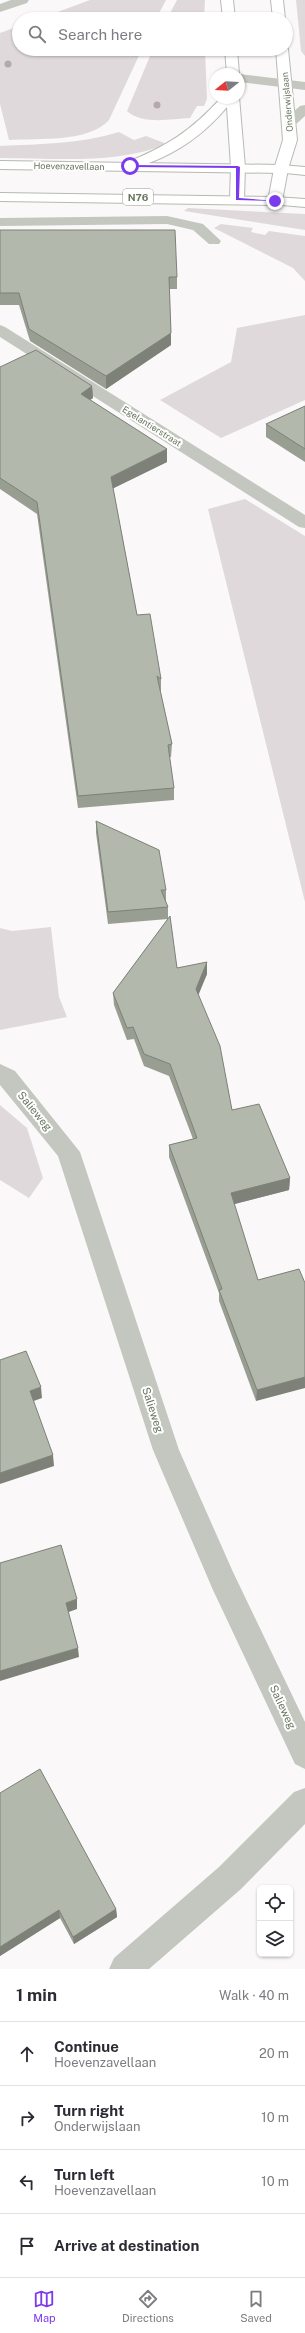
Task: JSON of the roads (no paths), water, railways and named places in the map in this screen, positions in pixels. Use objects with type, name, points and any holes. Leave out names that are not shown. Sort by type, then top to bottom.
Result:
[{"type":"main road","points":[[227,0],[228,12]]},
{"type":"main road","points":[[277,0],[278,12]]},
{"type":"main road","points":[[232,56],[233,68]]},
{"type":"main road","name":"Onderwijslaan","points":[[275,201],[281,169],[295,143],[289,123],[283,56]]},
{"type":"main road","points":[[130,166],[175,148],[193,136],[222,104]]},
{"type":"main road","points":[[233,104],[238,167],[237,199]]},
{"type":"main road","name":"Hoevenzavellaan","points":[[0,165],[238,167],[305,171]]},
{"type":"main road","name":"N76","points":[[0,197],[237,199],[305,203]]},
{"type":"street","points":[[0,8],[23,0]]},
{"type":"street","points":[[245,79],[285,82],[305,86]]},
{"type":"street","points":[[289,123],[305,109]]},
{"type":"street","points":[[0,222],[167,220],[189,222],[203,228],[214,241]]},
{"type":"street","name":"Egelantierstraat","points":[[0,330],[305,523]]},
{"type":"street","name":"Salieweg","points":[[0,1073],[7,1077],[68,1152],[166,1450],[223,1581],[305,1754]]},
{"type":"street","points":[[125,1969],[230,1878],[305,1803]]}]
